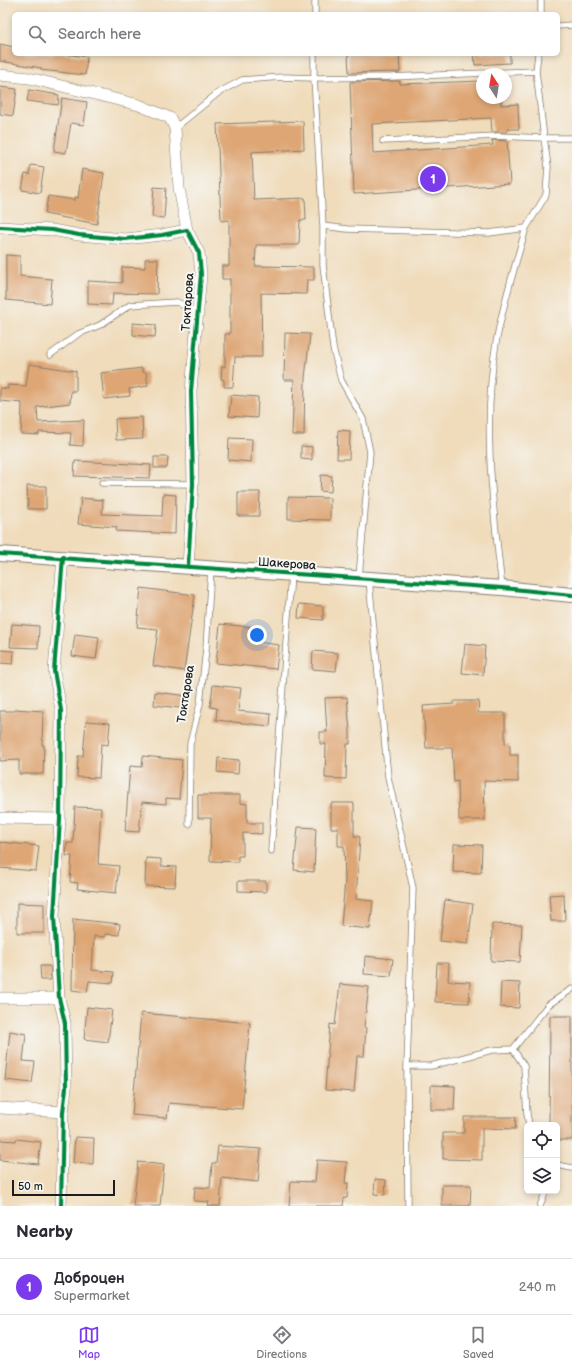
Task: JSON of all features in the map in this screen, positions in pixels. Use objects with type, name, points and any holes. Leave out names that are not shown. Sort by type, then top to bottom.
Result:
[{"type":"street","points":[[0,76],[29,78],[139,105],[170,118],[175,128]]},
{"type":"street","name":"Токтарова","points":[[175,128],[179,188],[187,230],[199,253],[201,274],[191,391],[193,484],[188,568]]},
{"type":"street","points":[[0,227],[52,230],[79,236],[125,239],[162,235],[187,230]]},
{"type":"street","name":"Шакерова","points":[[0,554],[63,557],[188,568],[502,588],[572,595]]},
{"type":"street","points":[[62,1206],[62,1112],[66,1088],[65,1023],[59,998],[54,916],[60,819],[61,710],[54,670],[63,557]]},
{"type":"street","points":[[0,818],[60,819]]},
{"type":"street","points":[[0,998],[59,998]]},
{"type":"street","points":[[0,1108],[62,1112]]},
{"type":"lane","points":[[315,0],[315,12]]},
{"type":"lane","points":[[541,0],[541,12]]},
{"type":"lane","points":[[560,26],[572,25]]},
{"type":"lane","points":[[314,56],[323,226],[323,265],[333,348],[341,380],[363,419],[370,452],[363,579],[388,777],[413,888],[407,1066],[408,1206]]},
{"type":"lane","points":[[502,588],[490,473],[490,397],[496,344],[506,296],[526,228],[546,195],[548,167],[536,71],[538,56]]},
{"type":"lane","points":[[175,128],[218,93],[242,80],[282,77],[391,77],[536,71]]},
{"type":"lane","points":[[384,141],[498,136],[572,138]]},
{"type":"lane","points":[[323,226],[347,229],[489,234],[526,228]]},
{"type":"lane","points":[[50,355],[78,334],[100,325],[130,305],[177,302],[198,313]]},
{"type":"lane","points":[[102,483],[193,484]]},
{"type":"lane","name":"Токтарова","points":[[189,824],[190,744],[200,704],[211,569]]},
{"type":"lane","points":[[271,851],[291,574]]},
{"type":"lane","points":[[407,1066],[431,1066],[492,1050],[513,1049],[548,1005],[572,989]]},
{"type":"lane","points":[[513,1049],[524,1066],[528,1122]]},
{"type":"lane","points":[[560,1167],[572,1168]]},
{"type":"lane","points":[[540,1206],[545,1194]]},
{"type":"building","points":[[0,44],[12,47],[12,56],[87,57],[85,75],[41,70],[41,68],[0,61]]},
{"type":"building","points":[[348,56],[399,56],[400,72],[349,73]]},
{"type":"building","points":[[474,56],[510,56],[510,63],[475,65]]},
{"type":"building","points":[[400,81],[400,84],[476,81],[476,104],[518,104],[519,129],[507,129],[507,132],[492,132],[491,118],[372,124],[373,153],[493,145],[492,140],[507,141],[510,184],[354,194],[350,82]]},
{"type":"building","points":[[0,87],[17,89],[13,116],[0,114]]},
{"type":"building","points":[[29,90],[59,95],[58,105],[27,101]]},
{"type":"building","points":[[62,98],[87,102],[84,125],[71,123],[66,153],[54,151]]},
{"type":"building","points":[[303,121],[304,149],[252,152],[254,200],[305,198],[306,220],[300,220],[299,245],[256,245],[255,266],[314,267],[314,280],[307,280],[306,294],[261,293],[262,357],[235,357],[233,387],[224,387],[224,380],[221,379],[222,366],[225,367],[225,334],[230,334],[230,279],[222,279],[222,266],[229,266],[229,220],[221,221],[217,124]]},
{"type":"building","points":[[31,165],[44,167],[40,193],[22,190],[25,174],[29,175]]},
{"type":"building","points":[[82,169],[104,173],[97,224],[45,214],[48,196],[75,200],[75,197],[78,198]]},
{"type":"building","points":[[154,187],[166,188],[164,218],[152,217]]},
{"type":"building","points":[[6,255],[20,256],[20,276],[52,279],[50,304],[6,300]]},
{"type":"building","points":[[145,259],[158,259],[157,294],[113,293],[112,305],[88,304],[88,281],[122,283],[122,267],[145,268]]},
{"type":"building","points":[[133,323],[156,325],[155,337],[133,335]]},
{"type":"building","points":[[285,333],[310,334],[305,378],[304,435],[292,435],[294,380],[284,380]]},
{"type":"building","points":[[29,364],[76,371],[76,391],[71,391],[70,403],[37,407],[38,422],[84,420],[83,446],[70,445],[71,433],[39,432],[39,435],[21,434],[22,403],[0,401],[0,388],[8,389],[8,385],[26,386]]},
{"type":"building","points":[[142,368],[142,372],[146,372],[148,386],[129,389],[130,396],[104,399],[101,373]]},
{"type":"building","points":[[231,395],[258,397],[257,418],[229,416]]},
{"type":"building","points":[[142,417],[143,439],[116,440],[115,419]]},
{"type":"building","points":[[338,430],[350,431],[349,459],[337,459]]},
{"type":"building","points":[[229,438],[252,439],[251,462],[228,460]]},
{"type":"building","points":[[301,446],[312,447],[312,460],[301,459]]},
{"type":"building","points":[[154,457],[168,457],[167,468],[154,468]]},
{"type":"building","points":[[75,461],[151,465],[150,478],[74,476]]},
{"type":"building","points":[[321,475],[332,476],[331,492],[320,491]]},
{"type":"building","points":[[27,486],[46,486],[46,509],[28,509]]},
{"type":"building","points":[[238,492],[260,492],[259,516],[238,516]]},
{"type":"building","points":[[163,494],[176,495],[175,534],[116,531],[117,527],[78,524],[81,498],[103,500],[102,514],[162,516]]},
{"type":"building","points":[[288,497],[330,498],[330,520],[288,519]]},
{"type":"building","points":[[141,588],[195,595],[184,671],[153,666],[158,629],[137,627]]},
{"type":"building","points":[[299,604],[323,606],[323,620],[298,618]]},
{"type":"building","points":[[12,624],[39,626],[38,648],[10,647]]},
{"type":"building","points":[[220,624],[251,627],[250,641],[279,645],[276,669],[216,663]]},
{"type":"building","points":[[75,634],[99,637],[96,659],[72,656]]},
{"type":"building","points":[[465,644],[485,646],[483,675],[462,673]]},
{"type":"building","points":[[0,650],[14,651],[13,664],[0,663]]},
{"type":"building","points":[[313,651],[338,653],[336,671],[312,669]]},
{"type":"building","points":[[213,685],[241,688],[238,711],[271,714],[270,726],[216,720],[217,708],[210,707]]},
{"type":"building","points":[[155,692],[189,696],[188,709],[154,705]]},
{"type":"building","points":[[347,697],[350,744],[347,744],[346,779],[325,778],[326,744],[320,744],[320,732],[327,732],[325,698]]},
{"type":"building","points":[[454,701],[479,701],[478,713],[505,713],[505,744],[510,745],[510,755],[518,755],[518,782],[484,781],[485,820],[459,820],[458,781],[454,782],[452,748],[426,748],[423,706],[454,704]]},
{"type":"building","points":[[15,709],[43,711],[43,774],[19,774],[19,760],[0,761],[0,711],[15,711]]},
{"type":"building","points":[[86,721],[110,723],[108,745],[101,744],[99,778],[77,777],[78,756],[83,756]]},
{"type":"building","points":[[143,756],[182,760],[179,799],[166,798],[166,804],[142,802],[139,832],[125,831],[130,766],[142,767]]},
{"type":"building","points":[[218,758],[239,760],[238,774],[217,772]]},
{"type":"building","points":[[198,795],[240,795],[240,803],[247,804],[247,823],[262,823],[262,834],[243,833],[243,856],[238,856],[238,862],[210,861],[211,818],[198,818]]},
{"type":"building","points":[[331,803],[354,803],[354,836],[360,837],[356,899],[373,901],[370,929],[341,926],[345,881],[344,846],[338,846],[338,828],[331,828]]},
{"type":"building","points":[[75,807],[101,808],[98,864],[119,866],[116,893],[77,889],[78,883],[70,882],[72,856],[66,856],[67,843],[73,843]]},
{"type":"building","points":[[298,827],[316,828],[314,872],[294,870]]},
{"type":"building","points":[[0,842],[39,846],[36,871],[0,868]]},
{"type":"building","points":[[454,844],[482,845],[481,873],[453,872]]},
{"type":"building","points":[[146,858],[161,859],[161,866],[176,867],[175,887],[145,886]]},
{"type":"building","points":[[238,881],[266,881],[266,892],[238,891]]},
{"type":"building","points":[[564,894],[565,921],[551,921],[549,895]]},
{"type":"building","points":[[445,900],[473,904],[468,944],[440,941]]},
{"type":"building","points":[[17,903],[44,904],[44,933],[17,933]]},
{"type":"building","points":[[73,919],[120,924],[119,935],[105,934],[105,937],[94,936],[92,970],[114,972],[113,983],[89,981],[87,992],[72,990]]},
{"type":"building","points":[[492,924],[522,925],[520,962],[491,961]]},
{"type":"building","points":[[365,956],[393,959],[391,976],[364,974]]},
{"type":"building","points":[[437,963],[449,963],[448,981],[470,982],[469,1003],[435,1002]]},
{"type":"building","points":[[40,966],[50,966],[51,980],[41,980]]},
{"type":"building","points":[[501,982],[520,983],[519,1008],[500,1007]]},
{"type":"building","points":[[340,984],[369,987],[364,1027],[366,1028],[364,1056],[357,1056],[354,1092],[325,1090],[330,1024],[335,1025]]},
{"type":"building","points":[[87,1007],[112,1010],[108,1042],[84,1039]]},
{"type":"building","points":[[141,1013],[250,1023],[242,1109],[169,1103],[167,1118],[132,1115]]},
{"type":"building","points":[[550,1016],[572,1016],[572,1140],[560,1140],[560,1122],[549,1122]]},
{"type":"building","points":[[10,1031],[26,1034],[23,1061],[35,1062],[32,1083],[5,1080]]},
{"type":"building","points":[[431,1085],[455,1086],[454,1110],[431,1110]]},
{"type":"building","points":[[464,1117],[516,1117],[515,1129],[482,1128],[482,1160],[443,1159],[443,1133],[464,1133]]},
{"type":"building","points":[[75,1137],[94,1138],[93,1164],[73,1163]]},
{"type":"building","points":[[16,1139],[41,1142],[38,1164],[0,1160],[0,1140],[16,1141]]},
{"type":"building","points":[[218,1146],[261,1149],[258,1182],[222,1178],[220,1206],[208,1206],[209,1202],[194,1201],[195,1187],[210,1188],[212,1163],[216,1163]]},
{"type":"building","points":[[317,1160],[347,1162],[345,1183],[348,1183],[347,1198],[344,1198],[343,1206],[289,1206],[291,1181],[315,1182]]},
{"type":"building","points":[[138,1162],[164,1165],[160,1206],[133,1206]]},
{"type":"building","points":[[375,1179],[386,1180],[385,1195],[374,1194]]},
{"type":"building","points":[[442,1185],[471,1185],[470,1206],[442,1206]]},
{"type":"cycle path","points":[[0,227],[52,230],[79,235],[125,239],[162,235],[187,230],[199,253],[201,274],[191,391],[193,484],[188,567]]},
{"type":"cycle path","points":[[0,554],[502,588],[572,595]]},
{"type":"cycle path","points":[[61,1206],[63,1112],[66,1088],[65,1023],[59,998],[54,916],[60,819],[61,710],[54,671],[63,557]]},
{"type":"place","name":"Доброцен","points":[[433,179]]}]
